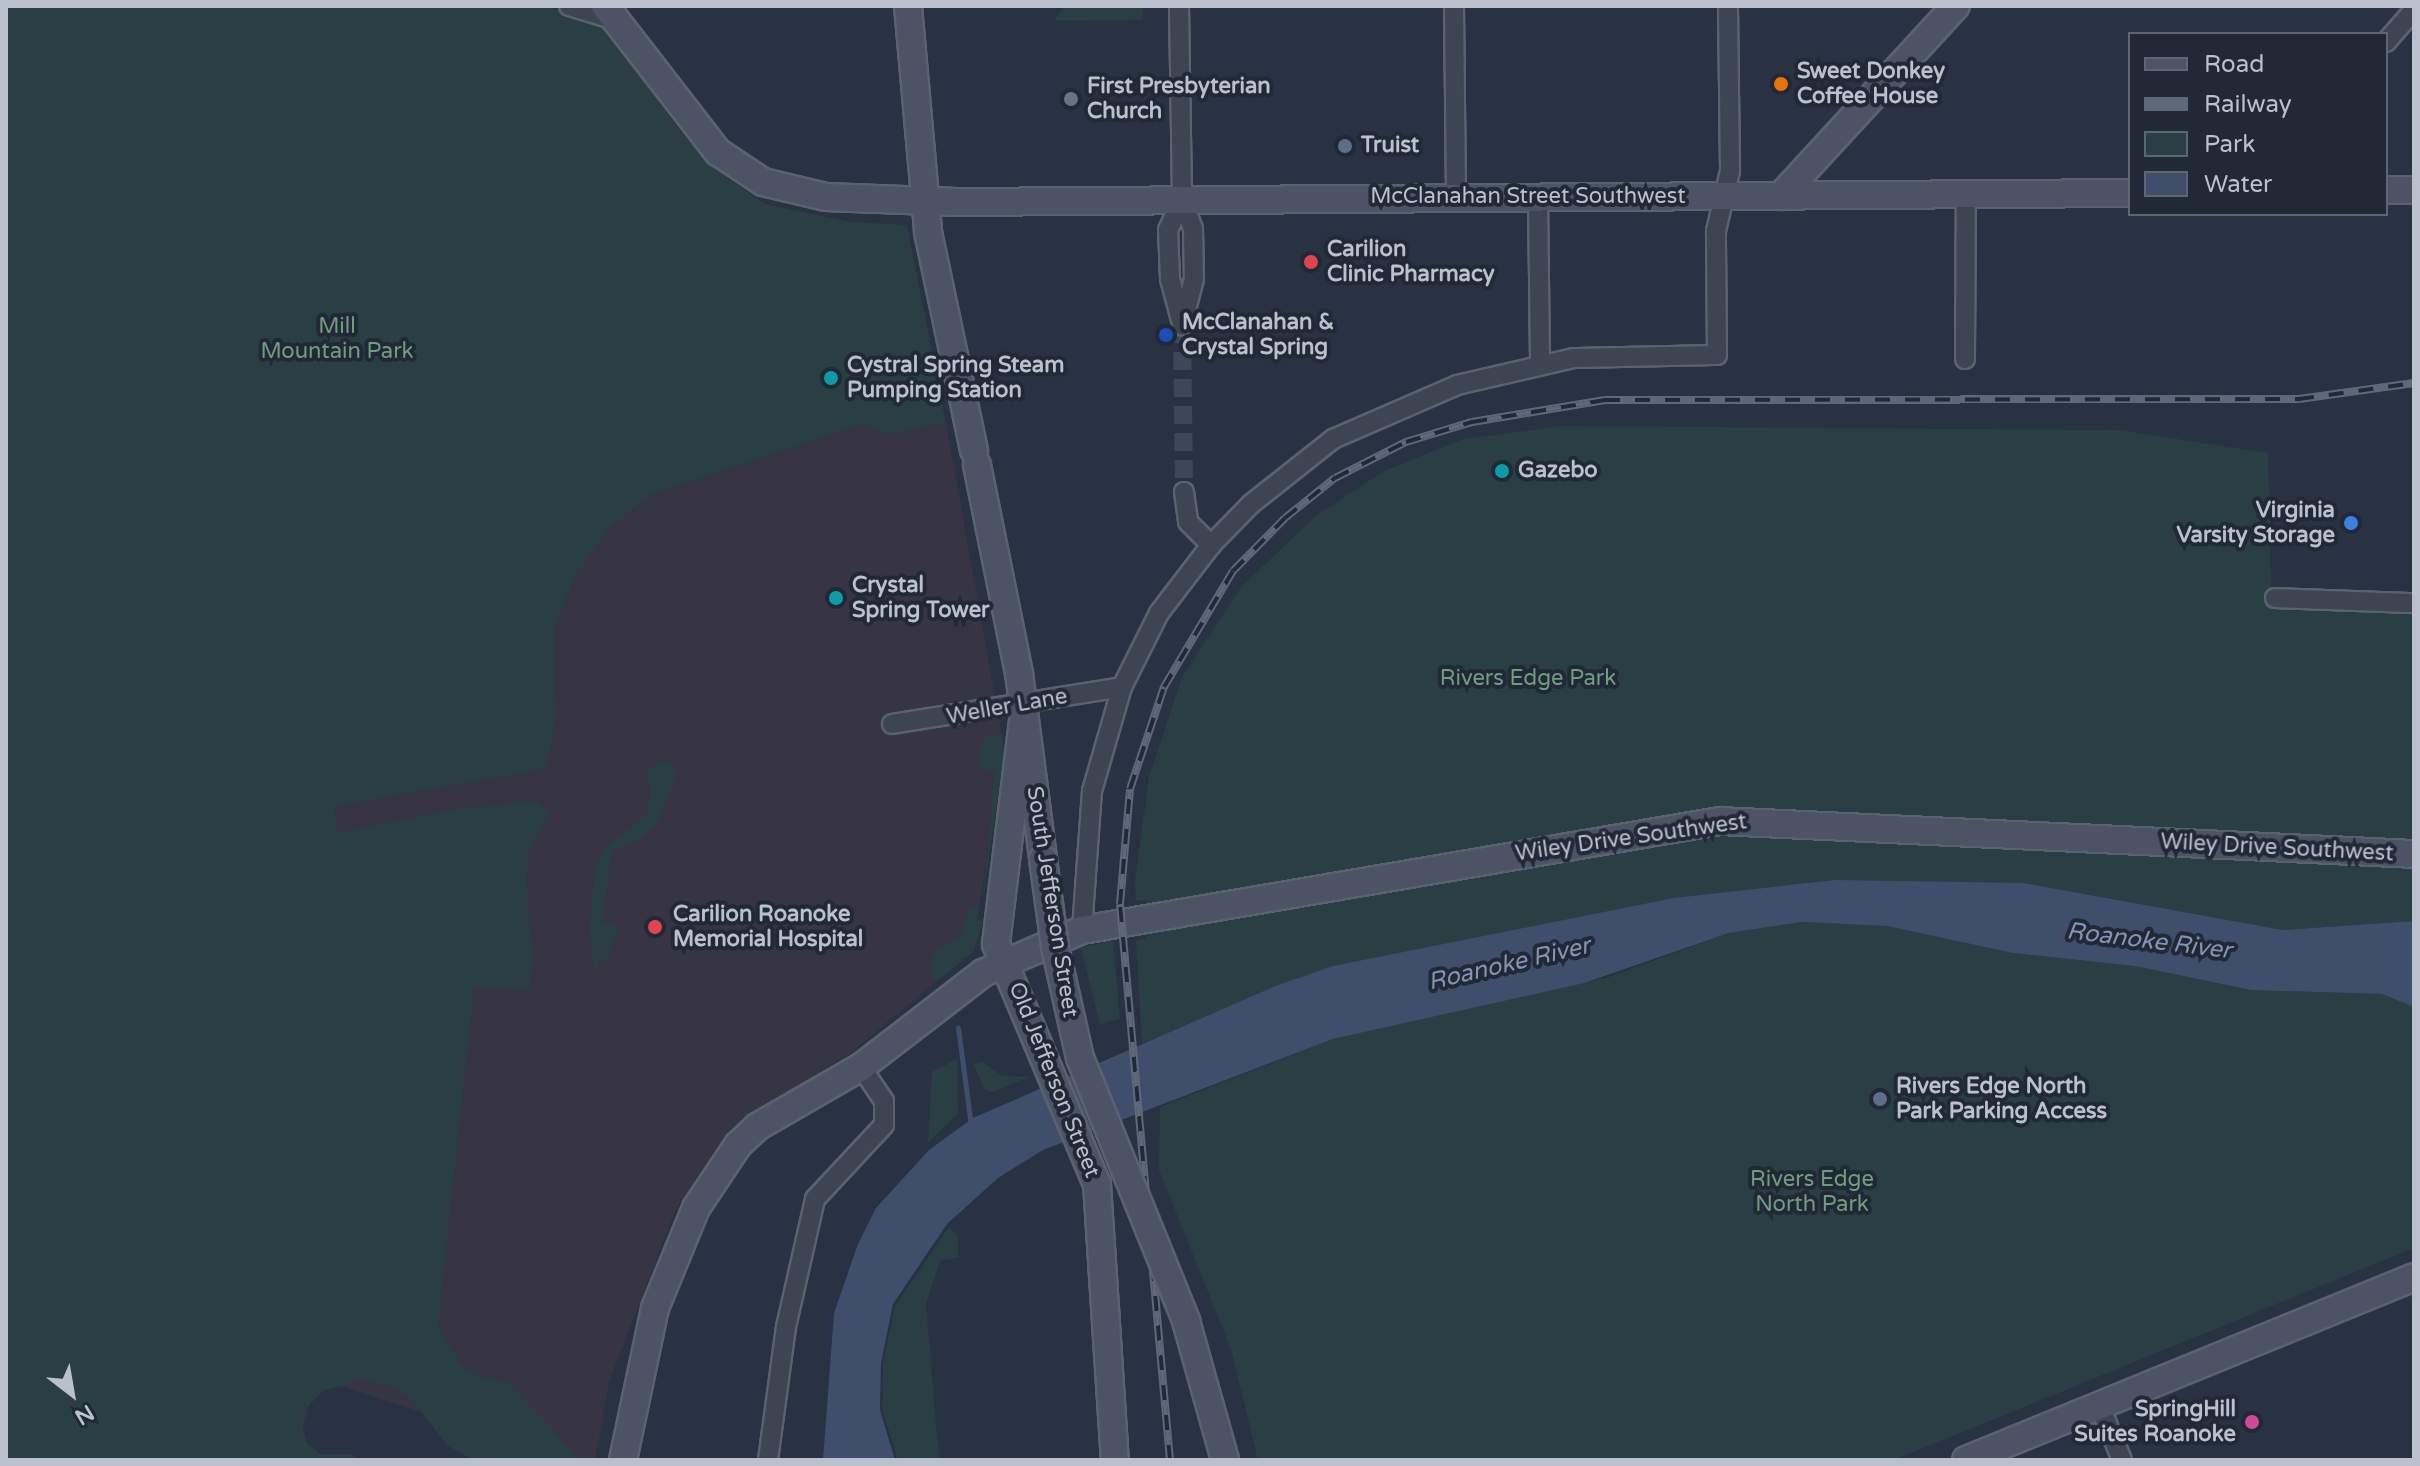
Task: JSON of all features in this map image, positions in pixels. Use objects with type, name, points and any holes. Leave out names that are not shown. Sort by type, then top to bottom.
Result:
[{"type":"street","points":[[569,6],[610,13]]},
{"type":"street","name":"South Jefferson Street","points":[[908,6],[926,201],[1025,704],[1055,947],[1080,1058],[1186,1321],[1225,1460]]},
{"type":"street","points":[[1179,6],[1182,200],[1193,229],[1194,279],[1182,325],[1170,279],[1168,230],[1182,200]]},
{"type":"street","points":[[1454,6],[1456,198]]},
{"type":"street","points":[[1082,930],[1092,791],[1122,687],[1159,613],[1211,545],[1301,461],[1367,420],[1457,385],[1540,363],[1717,355],[1716,231],[1730,171],[1728,6]]},
{"type":"street","points":[[1781,196],[1956,6]]},
{"type":"street","points":[[2388,40],[2414,10]]},
{"type":"street","name":"McClanahan Street Southwest","points":[[610,13],[704,137],[744,171],[788,190],[826,197],[926,201],[2128,193]]},
{"type":"street","points":[[2388,190],[2414,190]]},
{"type":"street","points":[[1965,359],[1966,194]]},
{"type":"street","points":[[1538,197],[1540,363]]},
{"type":"street","points":[[1184,492],[1188,522],[1211,545]]},
{"type":"street","points":[[2275,598],[2414,603]]},
{"type":"street","name":"Weller Lane","points":[[892,724],[1122,687]]},
{"type":"street","name":"Old Jefferson Street","points":[[1025,704],[994,927],[1004,961],[1092,1163],[1115,1460]]},
{"type":"street","name":"Wiley Drive Southwest","points":[[623,1460],[655,1308],[704,1195],[738,1145],[757,1127],[861,1067],[954,993],[1004,961],[1082,930],[1720,821],[2414,854]]},
{"type":"street","points":[[768,1460],[786,1327],[815,1199],[884,1125],[884,1101],[861,1067]]},
{"type":"street","points":[[1966,1460],[2414,1277]]},
{"type":"street","points":[[2099,1404],[2122,1460]]},
{"type":"shaded area","name":"Carilion Roanoke Memorial Hospital","points":[[946,423],[1003,742],[974,945],[968,956],[849,1054],[729,1130],[676,1209],[609,1382],[595,1460],[566,1460],[266,1361],[337,855],[335,806],[547,769],[556,719],[555,628],[576,575],[610,528],[651,495],[862,424],[890,435]]},
{"type":"green space","name":"Mill Mountain Park","points":[[6,6],[547,6],[606,28],[680,131],[716,170],[765,204],[851,222],[907,225],[946,423],[890,435],[862,424],[651,495],[610,528],[576,575],[555,627],[556,719],[547,769],[335,806],[337,833],[457,809],[536,801],[550,813],[530,847],[526,881],[533,959],[529,990],[474,988],[438,1326],[460,1362],[474,1375],[510,1383],[580,1460],[474,1460],[448,1446],[414,1403],[392,1386],[359,1380],[323,1391],[307,1408],[303,1428],[307,1444],[321,1454],[352,1454],[358,1460],[6,1460]]},
{"type":"green space","points":[[1064,6],[1143,6],[1143,20],[1054,21]]},
{"type":"green space","name":"Rivers Edge Park","points":[[1561,426],[2119,430],[2268,453],[2272,610],[2414,614],[2414,921],[2283,930],[2024,883],[1333,966],[1142,1044],[1136,941],[1146,938],[1147,900],[1136,901],[1135,880],[1149,777],[1182,677],[1242,586],[1316,516],[1384,471],[1463,439]]},
{"type":"green space","points":[[1001,734],[1004,754],[983,900],[995,772],[980,769],[980,747],[986,737]]},
{"type":"green space","points":[[658,761],[673,762],[677,774],[656,826],[640,840],[611,851],[603,922],[616,924],[618,933],[605,962],[594,969],[589,930],[596,864],[603,850],[647,813],[650,789],[645,774]]},
{"type":"green space","points":[[969,906],[979,906],[977,920],[983,921],[974,951],[936,982],[930,975],[934,949],[961,936]]},
{"type":"green space","name":"Rivers Edge North Park","points":[[1802,922],[1887,926],[2013,953],[2135,966],[2251,990],[2382,994],[2414,1007],[2414,1248],[1894,1460],[1258,1460],[1231,1349],[1159,1170],[1160,1107],[1333,1039],[1609,977],[1729,933]]},
{"type":"green space","points":[[1113,940],[1120,1019],[1100,1024],[1081,948]]},
{"type":"green space","points":[[957,1059],[958,1114],[928,1143],[932,1072]]},
{"type":"green space","points":[[983,1062],[1002,1076],[1029,1077],[992,1092],[984,1089],[974,1064]]},
{"type":"green space","points":[[949,1227],[958,1237],[959,1257],[940,1261],[926,1303],[939,1460],[898,1460],[882,1409],[883,1363],[895,1306]]},
{"type":"water","name":"Roanoke River","points":[[1835,880],[2024,883],[2283,930],[2414,921],[2414,1007],[2382,994],[2251,990],[2135,966],[2013,953],[1887,926],[1802,922],[1729,933],[1584,983],[1333,1039],[1043,1150],[998,1178],[947,1224],[893,1304],[881,1363],[880,1410],[895,1460],[823,1460],[834,1313],[858,1244],[876,1208],[929,1150],[973,1118],[1278,985],[1333,966],[1674,898]]},
{"type":"waterway","points":[[958,1028],[971,1126]]},
{"type":"tunnel","points":[[1182,325],[1184,492]]},
{"type":"railway","points":[[1170,1460],[1120,904],[1130,789],[1164,687],[1233,571],[1285,518],[1335,478],[1406,442],[1472,422],[1605,400],[2299,399],[2414,383]]},
{"type":"place","name":"Sweet Donkey Coffee House","points":[[1781,84]]},
{"type":"place","name":"First Presbyterian Church","points":[[1071,99]]},
{"type":"place","name":"Truist","points":[[1345,146]]},
{"type":"place","name":"Carilion Clinic Pharmacy","points":[[1311,262]]},
{"type":"place","name":"McClanahan & Crystal Spring","points":[[1166,335]]},
{"type":"place","name":"Cystral Spring Steam Pumping Station","points":[[831,378]]},
{"type":"place","name":"Gazebo","points":[[1502,471]]},
{"type":"place","name":"Virginia Varsity Storage","points":[[2351,523]]},
{"type":"place","name":"Crystal Spring Tower","points":[[836,598]]},
{"type":"place","name":"Carilion Roanoke Memorial Hospital","points":[[655,927]]},
{"type":"place","name":"Rivers Edge North Park Parking Access","points":[[1880,1099]]},
{"type":"place","name":"SpringHill Suites Roanoke","points":[[2252,1422]]}]
